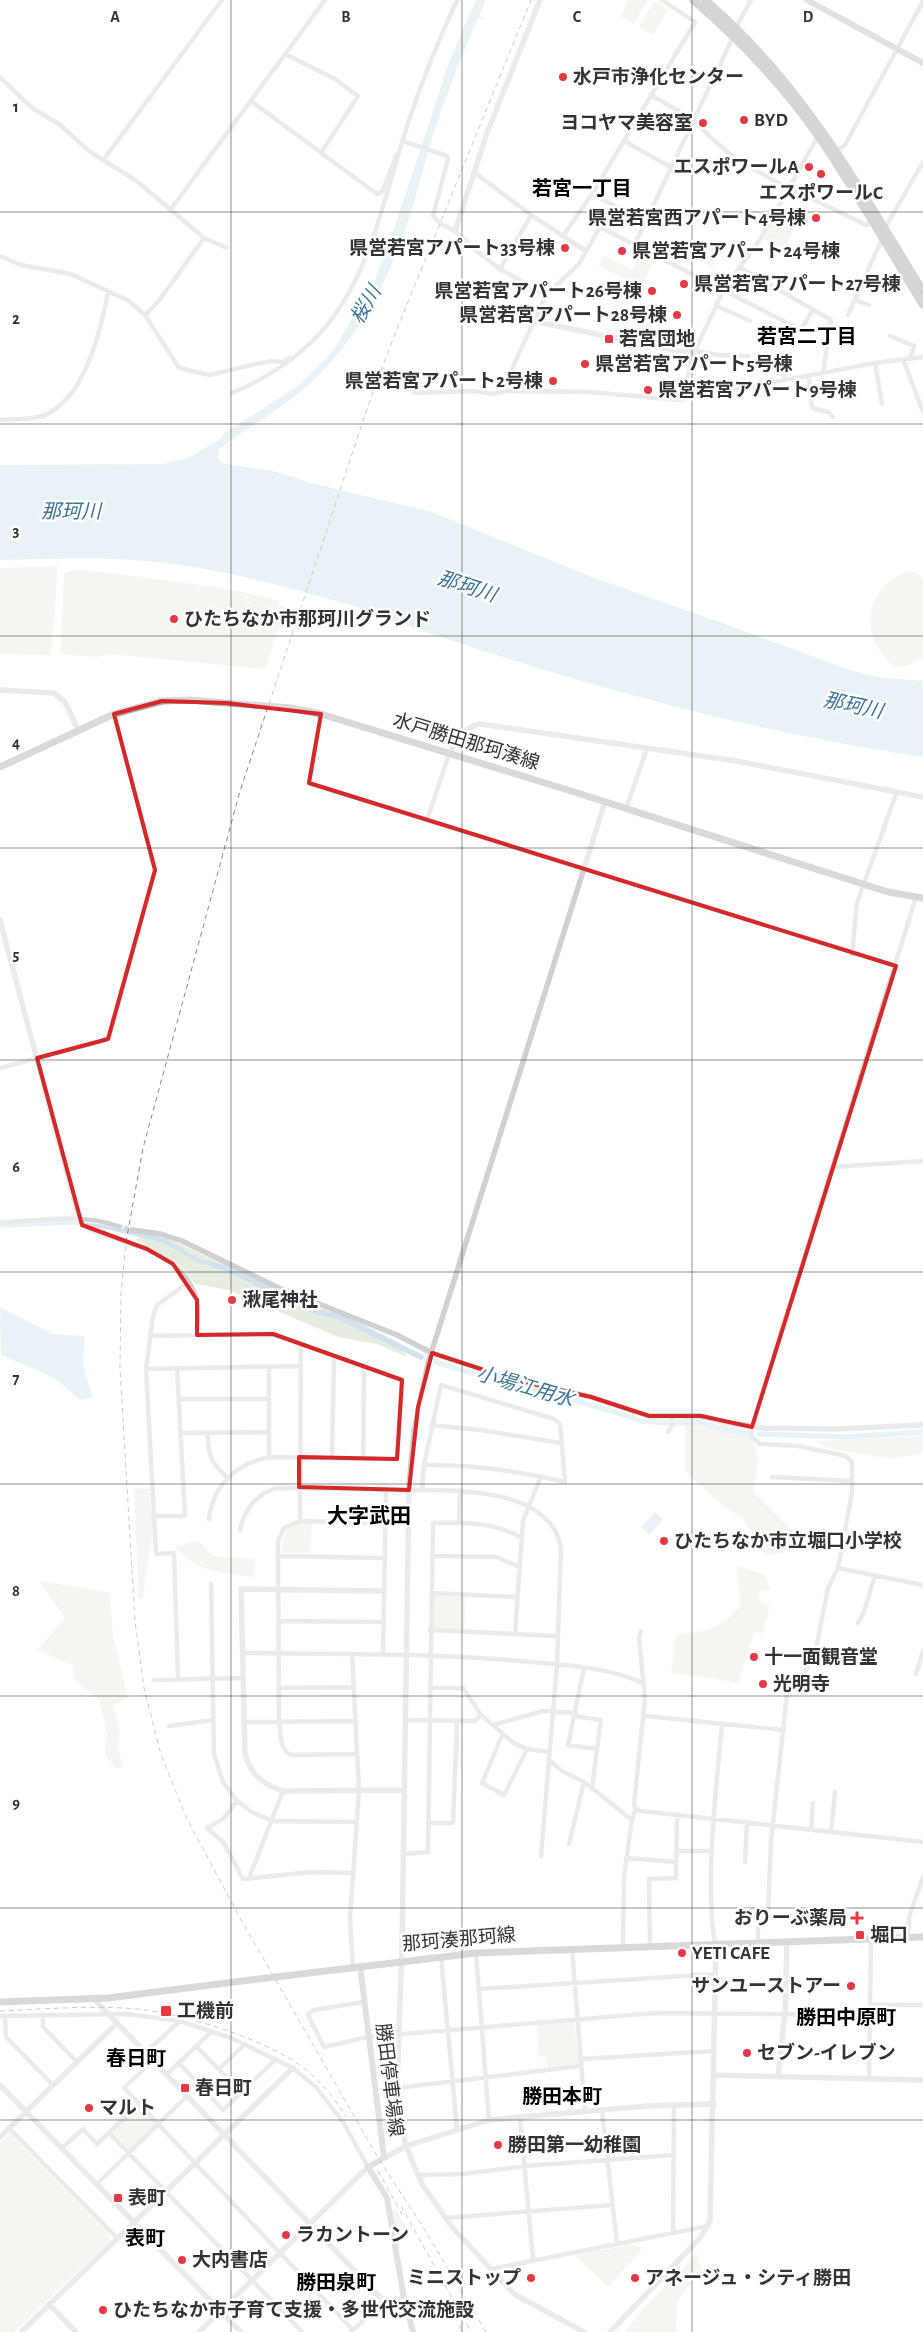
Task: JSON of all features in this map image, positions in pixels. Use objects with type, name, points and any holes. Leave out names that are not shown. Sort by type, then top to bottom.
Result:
[{"type":"highway","points":[[693,0],[776,83],[818,136],[873,224],[923,291]]},
{"type":"highway","points":[[705,0],[736,27],[788,84],[838,152],[923,306]]},
{"type":"main road","points":[[807,0],[923,62]]},
{"type":"main road","name":"水戸勝田那珂湊線","points":[[0,767],[114,714],[149,704],[183,700],[291,708],[321,714],[888,892],[920,897]]},
{"type":"main road","name":"那珂湊那珂線","points":[[0,2002],[94,1999],[476,1953],[923,1937]]},
{"type":"main road","name":"勝田停車場線","points":[[356,1966],[364,2002],[384,2158],[368,2167]]},
{"type":"main road","points":[[368,2167],[387,2198],[404,2299],[413,2332]]},
{"type":"street","points":[[104,159],[222,0]]},
{"type":"street","points":[[171,209],[325,0]]},
{"type":"street","points":[[250,101],[380,194],[405,141],[443,31],[457,0]]},
{"type":"street","points":[[455,231],[506,82],[540,0]]},
{"type":"street","points":[[563,236],[592,194],[695,22],[662,0]]},
{"type":"street","points":[[635,244],[733,38],[736,27],[751,0]]},
{"type":"street","points":[[838,152],[845,145],[923,1]]},
{"type":"street","points":[[285,54],[335,79],[358,96],[321,153]]},
{"type":"street","points":[[0,77],[32,108],[59,124],[77,142],[138,182],[171,209],[180,220],[204,238],[227,248]]},
{"type":"street","points":[[651,95],[694,120],[731,155],[788,187],[866,225],[873,224]]},
{"type":"street","points":[[684,399],[686,377],[724,289],[761,238],[818,136]]},
{"type":"street","points":[[405,141],[443,154],[448,159],[433,216],[441,224],[455,231],[500,269],[546,295]]},
{"type":"street","points":[[626,142],[672,168]]},
{"type":"street","points":[[232,393],[280,369],[299,354],[329,324],[346,300],[358,277],[375,234],[401,146]]},
{"type":"street","points":[[848,315],[882,234],[923,162]]},
{"type":"street","points":[[474,172],[531,215],[586,251]]},
{"type":"street","points":[[592,194],[646,222]]},
{"type":"street","points":[[500,269],[531,215]]},
{"type":"street","points":[[507,391],[504,386],[546,295],[579,264],[600,227],[801,330],[812,311]]},
{"type":"street","points":[[145,315],[158,302],[204,238]]},
{"type":"street","points":[[0,256],[22,265],[71,274],[129,301],[145,315],[180,368],[210,375],[271,361],[283,362],[299,354]]},
{"type":"street","points":[[739,267],[812,311],[831,320],[823,373]]},
{"type":"street","points":[[864,280],[873,284]]},
{"type":"street","points":[[0,420],[41,416],[64,401],[79,382],[100,335],[108,292]]},
{"type":"street","points":[[855,300],[869,305]]},
{"type":"street","points":[[717,306],[750,321]]},
{"type":"street","points":[[533,321],[695,353],[748,356]]},
{"type":"street","points":[[890,336],[914,346],[910,358]]},
{"type":"street","points":[[782,356],[785,380]]},
{"type":"street","points":[[414,393],[474,390],[492,394],[507,391],[588,392],[674,400],[875,363],[923,357]]},
{"type":"street","points":[[903,359],[923,412]]},
{"type":"street","points":[[875,363],[882,404]]},
{"type":"street","points":[[809,376],[812,408],[828,412],[833,416]]},
{"type":"street","points":[[0,690],[54,692],[65,702],[78,730]]},
{"type":"street","points":[[0,1068],[102,1041],[109,1036],[155,870],[114,714]]},
{"type":"street","points":[[321,714],[309,783],[852,954],[896,966]]},
{"type":"street","points":[[428,820],[449,754],[462,731],[470,726],[480,724],[736,761],[923,798]]},
{"type":"street","points":[[626,809],[647,748]]},
{"type":"street","points":[[852,954],[856,906],[896,794]]},
{"type":"street","points":[[584,2332],[521,2298],[491,2269],[445,2218],[429,2196],[406,2146],[396,2088],[402,1961],[411,1458],[418,1407],[432,1353],[605,802]]},
{"type":"street","points":[[758,1943],[758,1928],[768,1915],[772,1842],[790,1675],[802,1679],[816,1649],[828,1588],[838,1568],[852,1481],[852,1462],[846,1456],[798,1446],[760,1444],[752,1437],[752,1427],[896,966],[920,897]]},
{"type":"street","points":[[0,920],[82,1225],[91,1231],[132,1243],[173,1264],[189,1282],[197,1300],[197,1335]]},
{"type":"street","points":[[834,1167],[923,1161]]},
{"type":"street","points":[[0,1223],[79,1218],[106,1222],[118,1226]]},
{"type":"street","points":[[132,1230],[161,1234],[182,1241],[285,1291],[380,1328],[432,1353],[511,1379],[591,1397],[650,1416],[701,1416],[752,1427],[836,1430],[923,1425]]},
{"type":"street","points":[[178,1678],[174,1553],[156,1554],[146,1369],[150,1336],[157,1305],[189,1282]]},
{"type":"street","points":[[150,1336],[273,1334],[402,1380],[397,1459],[269,1457],[242,1466],[227,1478],[212,1503],[209,1519]]},
{"type":"street","points":[[300,1521],[301,1345]]},
{"type":"street","points":[[332,1458],[334,1357]]},
{"type":"street","points":[[146,1369],[301,1366]]},
{"type":"street","points":[[269,1367],[269,1457]]},
{"type":"street","points":[[154,1516],[185,1516],[177,1368]]},
{"type":"street","points":[[363,1459],[364,1368]]},
{"type":"street","points":[[422,1490],[424,1465],[431,1425],[441,1385],[554,1419],[560,1424],[565,1482],[541,1476],[470,1466],[424,1465]]},
{"type":"street","points":[[180,1400],[269,1398]]},
{"type":"street","points":[[668,1432],[673,1424],[672,1417]]},
{"type":"street","points":[[431,1425],[480,1430],[561,1443]]},
{"type":"street","points":[[181,1433],[268,1432]]},
{"type":"street","points":[[208,1434],[208,1448],[212,1463],[227,1478]]},
{"type":"street","points":[[515,1634],[516,1597],[522,1538],[528,1506],[541,1476]]},
{"type":"street","points":[[772,1477],[852,1481]]},
{"type":"street","points":[[240,1530],[246,1510],[259,1496],[276,1488],[299,1487],[460,1490],[486,1493],[528,1506],[553,1525],[560,1539],[561,1548],[558,1636],[541,1856]]},
{"type":"street","points":[[383,1655],[386,1490]]},
{"type":"street","points":[[459,1522],[460,1490]]},
{"type":"street","points":[[357,1754],[299,1756],[286,1753],[282,1748],[279,1722],[277,1556],[280,1534],[288,1525],[300,1521],[385,1523]]},
{"type":"street","points":[[404,1854],[428,1852],[428,1720],[433,1523],[459,1522],[495,1527],[510,1531],[522,1538]]},
{"type":"street","points":[[277,1556],[384,1558]]},
{"type":"street","points":[[432,1556],[496,1557],[520,1567]]},
{"type":"street","points":[[838,1568],[923,1585]]},
{"type":"street","points":[[858,1623],[864,1612],[875,1576]]},
{"type":"street","points":[[211,1584],[212,1720],[215,1760],[223,1782],[237,1801],[252,1812],[272,1821],[357,1822]]},
{"type":"street","points":[[384,1591],[241,1589],[245,1753],[253,1772],[268,1786],[283,1791],[404,1790]]},
{"type":"street","points":[[432,1593],[516,1597]]},
{"type":"street","points":[[278,1621],[383,1622]]},
{"type":"street","points":[[430,1630],[558,1636]]},
{"type":"street","points":[[622,1947],[624,1876],[632,1820],[636,1808],[638,1760],[645,1716],[639,1639],[641,1632]]},
{"type":"street","points":[[916,1674],[923,1651]]},
{"type":"street","points":[[243,1653],[407,1655],[556,1664],[633,1678],[644,1684]]},
{"type":"street","points":[[352,1654],[360,1790],[350,1919],[356,1966]]},
{"type":"street","points":[[584,1668],[568,1745],[598,1749]]},
{"type":"street","points":[[154,1680],[243,1678]]},
{"type":"street","points":[[279,1688],[354,1687]]},
{"type":"street","points":[[430,1688],[463,1688],[481,1715],[515,1744],[527,1749],[549,1750]]},
{"type":"street","points":[[493,1725],[525,1715],[552,1710],[601,1720],[592,1789]]},
{"type":"street","points":[[406,1720],[474,1721],[481,1715]]},
{"type":"street","points":[[645,1716],[784,1730]]},
{"type":"street","points":[[168,1726],[212,1720]]},
{"type":"street","points":[[244,1722],[356,1721]]},
{"type":"street","points":[[428,1824],[453,1823],[457,1721]]},
{"type":"street","points":[[610,2332],[708,2226],[714,2104],[716,1974],[716,1945],[712,1924],[712,1851],[722,1724]]},
{"type":"street","points":[[503,1733],[482,1783],[504,1795],[527,1749]]},
{"type":"street","points":[[549,1761],[584,1782],[632,1820]]},
{"type":"street","points":[[569,1844],[584,1782]]},
{"type":"street","points":[[249,1878],[283,1791]]},
{"type":"street","points":[[831,1832],[835,1792]]},
{"type":"street","points":[[237,1801],[222,1819],[207,1828],[224,1843],[243,1879],[311,1872],[353,1873]]},
{"type":"street","points":[[811,1829],[813,1803]]},
{"type":"street","points":[[636,1808],[640,1811],[713,1820],[747,1822],[923,1842]]},
{"type":"street","points":[[650,1946],[649,1879],[676,1878],[677,1815]]},
{"type":"street","points":[[745,1862],[747,1822]]},
{"type":"street","points":[[676,1851],[712,1851]]},
{"type":"street","points":[[626,1858],[676,1862]]},
{"type":"street","points":[[908,1937],[909,1917],[923,1877]]},
{"type":"street","points":[[869,2079],[871,1939]]},
{"type":"street","points":[[778,2077],[785,2014],[787,1942]]},
{"type":"street","points":[[572,1949],[585,2112]]},
{"type":"street","points":[[476,1953],[489,2120]]},
{"type":"street","points":[[441,1956],[457,2129]]},
{"type":"street","points":[[479,1989],[716,1974]]},
{"type":"street","points":[[94,1999],[116,2024],[384,2300]]},
{"type":"street","points":[[364,2002],[314,2010],[308,2015],[324,2047],[368,2037],[655,2013],[714,2012],[870,2015]]},
{"type":"street","points":[[870,2005],[923,2005]]},
{"type":"street","points":[[53,2085],[6,2037],[3,2016],[107,2013],[180,2021],[245,2044],[293,2068],[316,2087],[331,2105],[368,2167],[199,2332]]},
{"type":"street","points":[[43,2015],[43,2027],[77,2062]]},
{"type":"street","points":[[145,2053],[180,2021]]},
{"type":"street","points":[[0,2137],[116,2024]]},
{"type":"street","points":[[166,2075],[212,2031]]},
{"type":"street","points":[[219,2069],[245,2044]]},
{"type":"street","points":[[196,2046],[241,2092]]},
{"type":"street","points":[[581,2059],[714,2051]]},
{"type":"street","points":[[179,2063],[223,2110],[276,2059]]},
{"type":"street","points":[[152,2061],[124,2088],[352,2331],[384,2300],[404,2299]]},
{"type":"street","points":[[396,2088],[581,2066]]},
{"type":"street","points":[[21,2332],[165,2190],[293,2068]]},
{"type":"street","points":[[714,2075],[923,2080]]},
{"type":"street","points":[[0,2085],[241,2332]]},
{"type":"street","points":[[97,2184],[187,2096]]},
{"type":"street","points":[[62,2148],[83,2129],[98,2144],[139,2104]]},
{"type":"street","points":[[384,2158],[406,2146],[489,2120],[674,2105],[714,2104]]},
{"type":"street","points":[[673,2233],[674,2105]]},
{"type":"street","points":[[602,2111],[617,2244]]},
{"type":"street","points":[[520,2118],[533,2260]]},
{"type":"street","points":[[10,2128],[117,2238]]},
{"type":"street","points":[[109,2133],[302,2332]]},
{"type":"street","points":[[418,2175],[464,2174],[525,2166],[674,2154]]},
{"type":"street","points":[[445,2218],[612,2206]]},
{"type":"street","points":[[491,2269],[708,2226]]},
{"type":"street","points":[[49,2304],[76,2332]]},
{"type":"highlighted area","points":[[162,701],[227,703],[321,714],[309,783],[896,966],[752,1427],[701,1416],[649,1416],[591,1397],[511,1379],[432,1353],[418,1407],[409,1490],[299,1487],[299,1457],[397,1459],[402,1380],[273,1334],[197,1335],[197,1300],[173,1264],[147,1249],[82,1225],[37,1058],[108,1039],[155,870],[114,714]]},
{"type":"shaded area","points":[[629,0],[648,0],[634,24],[620,16]]},
{"type":"shaded area","points":[[654,1],[668,9],[653,35],[639,27]]},
{"type":"shaded area","points":[[780,210],[798,220],[784,250],[764,239]]},
{"type":"shaded area","points":[[697,249],[715,261],[712,268],[692,257]]},
{"type":"shaded area","points":[[641,253],[655,260],[636,298],[622,291],[627,280],[598,265],[603,256],[632,270]]},
{"type":"shaded area","points":[[58,566],[51,655],[0,654],[0,568]]},
{"type":"shaded area","name":"ひたちなか市那珂川グランド","points":[[75,570],[130,575],[244,592],[279,601],[279,605],[286,607],[290,614],[278,631],[266,667],[263,669],[110,654],[98,657],[60,654],[64,573]]},
{"type":"shaded area","points":[[908,571],[916,572],[923,579],[923,657],[908,665],[898,667],[886,659],[874,640],[870,616],[878,594],[896,577]]},
{"type":"shaded area","points":[[146,1234],[169,1239],[305,1303],[356,1321],[400,1343],[407,1357],[377,1344],[338,1337],[229,1290],[195,1284],[182,1267],[135,1240]]},
{"type":"shaded area","points":[[685,1418],[749,1430],[758,1457],[754,1492],[799,1537],[784,1553],[766,1555],[742,1518],[722,1505],[685,1471]]},
{"type":"shaded area","points":[[923,1436],[923,1453],[893,1459],[830,1449],[815,1441]]},
{"type":"shaded area","points":[[134,1488],[149,1489],[153,1524],[143,1598],[139,1599]]},
{"type":"shaded area","points":[[312,1523],[310,1553],[282,1553],[282,1541],[289,1528]]},
{"type":"shaded area","points":[[198,1540],[213,1556],[255,1559],[254,1577],[221,1573],[201,1567],[192,1562],[175,1547]]},
{"type":"shaded area","points":[[736,1565],[765,1575],[770,1589],[758,1592],[762,1604],[770,1606],[762,1634],[754,1631],[738,1684],[717,1679],[671,1673],[676,1634],[713,1628],[727,1619],[741,1604]]},
{"type":"shaded area","points":[[39,1581],[109,1592],[113,1635],[128,1698],[113,1705],[120,1730],[118,1749],[124,1766],[116,1769],[105,1754],[107,1734],[99,1700],[75,1680],[72,1665],[37,1650],[65,1618]]},
{"type":"shaded area","points":[[433,1597],[466,1597],[464,1630],[433,1629]]},
{"type":"shaded area","points":[[574,2022],[579,2062],[576,2066],[548,2068],[546,2056],[539,2057],[537,2025]]},
{"type":"shaded area","points":[[139,2104],[159,2125],[129,2154],[109,2133]]},
{"type":"shaded area","points":[[10,2134],[110,2235],[109,2242],[14,2332],[0,2332],[0,2144]]},
{"type":"shaded area","points":[[396,2209],[410,2237],[397,2241],[391,2210]]},
{"type":"shaded area","points":[[636,2244],[642,2250],[608,2287],[575,2255]]},
{"type":"shaded area","points":[[697,2254],[702,2271],[677,2301],[676,2332],[625,2332],[642,2310]]},
{"type":"water","points":[[476,0],[486,0],[479,16],[488,20],[478,18],[448,91],[398,250],[375,300],[344,347],[313,382],[219,449],[218,459],[225,464],[273,471],[311,483],[432,512],[592,577],[844,668],[875,677],[923,681],[923,757],[788,733],[654,701],[455,642],[390,620],[387,614],[227,573],[164,563],[116,559],[0,560],[0,465],[162,464],[186,459],[223,437],[222,435],[299,385],[330,354],[357,309],[370,294],[399,214],[449,62]]},
{"type":"water","points":[[62,1220],[107,1225],[166,1239],[199,1259],[219,1264],[218,1267],[197,1262],[164,1243],[106,1229],[61,1223]]},
{"type":"water","points":[[0,1307],[52,1334],[84,1336],[84,1365],[93,1397],[80,1400],[58,1381],[44,1373],[1,1355]]},
{"type":"water","points":[[655,1512],[663,1520],[649,1535],[641,1527]]},
{"type":"waterway","name":"小場江用水","points":[[0,1225],[69,1222]]},
{"type":"waterway","name":"小場江用水","points":[[213,1265],[225,1268],[315,1311],[337,1316],[421,1357]]},
{"type":"waterway","name":"小場江用水","points":[[436,1362],[525,1389],[567,1398],[614,1412]]},
{"type":"waterway","name":"小場江用水","points":[[618,1413],[641,1421],[670,1423]]},
{"type":"waterway","name":"小場江用水","points":[[674,1423],[701,1422],[721,1429],[748,1434]]},
{"type":"waterway","name":"小場江用水","points":[[759,1434],[846,1437],[923,1432]]},
{"type":"tunnel","points":[[118,1226],[132,1230]]},
{"type":"railway","points":[[486,2332],[423,2227],[380,2161],[240,1918],[187,1819],[161,1755],[144,1688],[135,1621],[120,1368],[121,1293],[126,1242],[143,1148],[240,791],[369,403],[393,339],[531,0]]},
{"type":"railway","points":[[0,2011],[103,2007],[137,2009],[155,2011],[222,2029],[266,2046],[301,2066],[326,2089],[346,2117]]},
{"type":"railway","points":[[378,2171],[402,2214]]},
{"type":"railway","points":[[401,2206],[471,2332]]},
{"type":"railway","points":[[446,2301],[463,2332]]},
{"type":"place","name":"水戸市浄化センター","points":[[563,77]]},
{"type":"place","name":"BYD","points":[[744,120]]},
{"type":"place","name":"ヨコヤマ美容室","points":[[703,123]]},
{"type":"place","name":"エスポワールA","points":[[809,167]]},
{"type":"place","name":"エスポワールC","points":[[821,174]]},
{"type":"place","name":"県営若宮西アパート4号棟","points":[[816,218]]},
{"type":"place","name":"県営若宮アパート33号棟","points":[[565,248]]},
{"type":"place","name":"県営若宮アパート24号棟","points":[[622,251]]},
{"type":"place","name":"県営若宮アパート27号棟","points":[[684,284]]},
{"type":"place","name":"県営若宮アパート26号棟","points":[[652,291]]},
{"type":"place","name":"県営若宮アパート28号棟","points":[[677,315]]},
{"type":"place","name":"若宮団地","points":[[609,339]]},
{"type":"place","name":"県営若宮アパート5号棟","points":[[585,364]]},
{"type":"place","name":"県営若宮アパート2号棟","points":[[553,381]]},
{"type":"place","name":"県営若宮アパート9号棟","points":[[648,390]]},
{"type":"place","name":"ひたちなか市那珂川グランド","points":[[174,619]]},
{"type":"place","name":"湫尾神社","points":[[232,1300]]},
{"type":"place","name":"ひたちなか市立堀口小学校","points":[[664,1541]]},
{"type":"place","name":"十一面観音堂","points":[[754,1657]]},
{"type":"place","name":"光明寺","points":[[763,1684]]},
{"type":"place","name":"おりーぶ薬局","points":[[857,1918]]},
{"type":"place","name":"堀口","points":[[860,1935]]},
{"type":"place","name":"YETI CAFE","points":[[682,1953]]},
{"type":"place","name":"サンユーストアー","points":[[851,1986]]},
{"type":"place","name":"工機前","points":[[166,2011]]},
{"type":"place","name":"セブン-イレブン","points":[[747,2053]]},
{"type":"place","name":"春日町","points":[[185,2088]]},
{"type":"place","name":"マルト","points":[[89,2108]]},
{"type":"place","name":"勝田第一幼稚園","points":[[498,2145]]},
{"type":"place","name":"表町","points":[[118,2198]]},
{"type":"place","name":"ラカントーン","points":[[286,2235]]},
{"type":"place","name":"大内書店","points":[[182,2260]]},
{"type":"place","name":"ミニストップ","points":[[531,2278]]},
{"type":"place","name":"アネージュ・シティ勝田","points":[[635,2278]]},
{"type":"place","name":"ひたちなか市子育て支援・多世代交流施設","points":[[103,2310]]},
{"type":"district","name":"若宮一丁目","points":[[582,189]]},
{"type":"district","name":"若宮二丁目","points":[[807,337]]},
{"type":"district","name":"大字武田","points":[[369,1516]]},
{"type":"district","name":"勝田中原町","points":[[846,2018]]},
{"type":"district","name":"春日町","points":[[136,2059]]},
{"type":"district","name":"勝田本町","points":[[562,2097]]},
{"type":"district","name":"表町","points":[[145,2239]]},
{"type":"district","name":"勝田泉町","points":[[336,2283]]},
{"type":"water label","name":"桜川","points":[[366,305]]},
{"type":"water label","name":"那珂川","points":[[71,512]]},
{"type":"water label","name":"那珂川","points":[[467,587]]},
{"type":"water label","name":"那珂川","points":[[853,706]]}]
